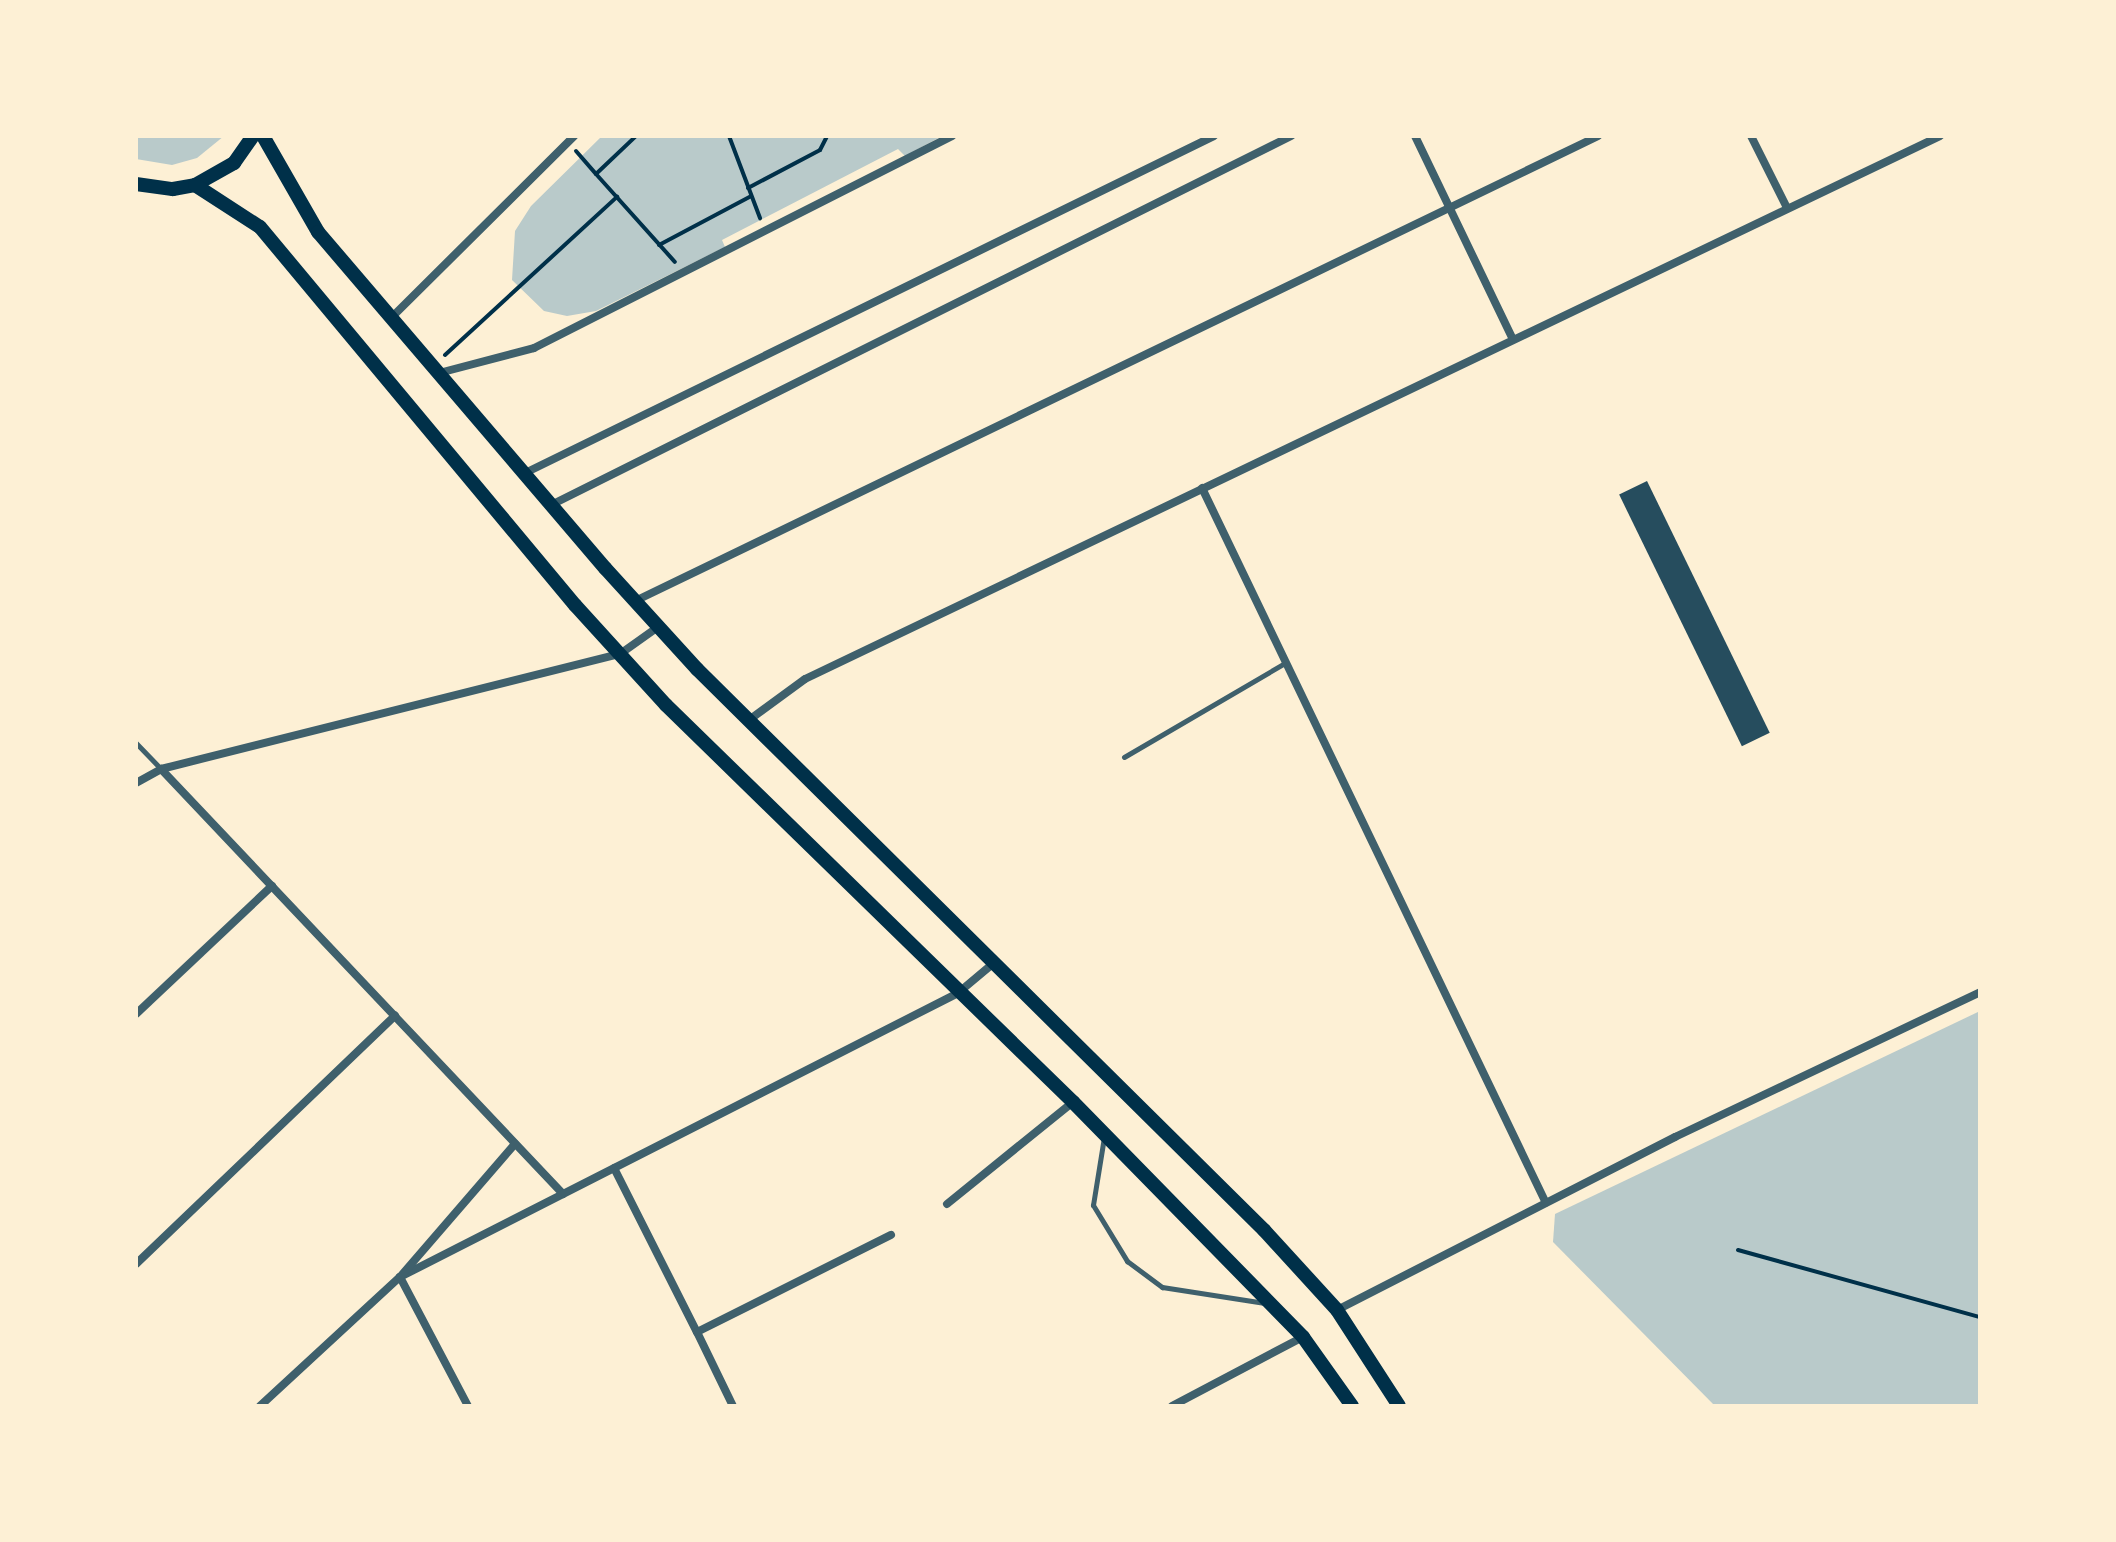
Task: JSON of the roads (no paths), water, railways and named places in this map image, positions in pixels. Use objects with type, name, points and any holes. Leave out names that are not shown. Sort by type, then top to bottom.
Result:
[{"type":"main road","points":[[136,184],[173,189],[195,185],[234,163],[253,136]]},
{"type":"main road","points":[[263,136],[318,232],[523,474],[658,627],[1148,1111],[1337,1310],[1399,1406]]},
{"type":"main road","points":[[195,185],[260,227],[620,654],[958,993],[1073,1102],[1303,1337],[1352,1406]]},
{"type":"street","points":[[434,370],[534,348],[952,136]]},
{"type":"street","points":[[523,474],[1214,136]]},
{"type":"street","points":[[550,505],[1291,136]]},
{"type":"street","points":[[1415,136],[1512,338]]},
{"type":"street","points":[[635,601],[1598,136]]},
{"type":"street","points":[[1751,136],[1787,208]]},
{"type":"street","points":[[749,720],[805,679],[1512,338],[1940,136]]},
{"type":"street","points":[[391,318],[571,139]]},
{"type":"street","points":[[1202,488],[1546,1203]]},
{"type":"street","points":[[136,783],[161,769],[620,654],[658,627]]},
{"type":"street","points":[[161,769],[563,1194]]},
{"type":"street","points":[[136,1014],[272,886]]},
{"type":"street","points":[[400,1277],[958,993],[995,961]]},
{"type":"street","points":[[1337,1310],[1546,1203],[1980,992]]},
{"type":"street","points":[[136,1264],[395,1016]]},
{"type":"street","points":[[947,1204],[1073,1102]]},
{"type":"street","points":[[260,1406],[400,1277],[515,1144]]},
{"type":"street","points":[[614,1168],[733,1406]]},
{"type":"street","points":[[697,1332],[891,1235]]},
{"type":"street","points":[[400,1277],[468,1406]]},
{"type":"street","points":[[1172,1406],[1303,1337]]},
{"type":"lane","points":[[1124,757],[1286,663]]},
{"type":"lane","points":[[136,743],[161,769]]},
{"type":"lane","points":[[1104,1136],[1093,1205],[1127,1261],[1162,1287],[1268,1304]]}]
